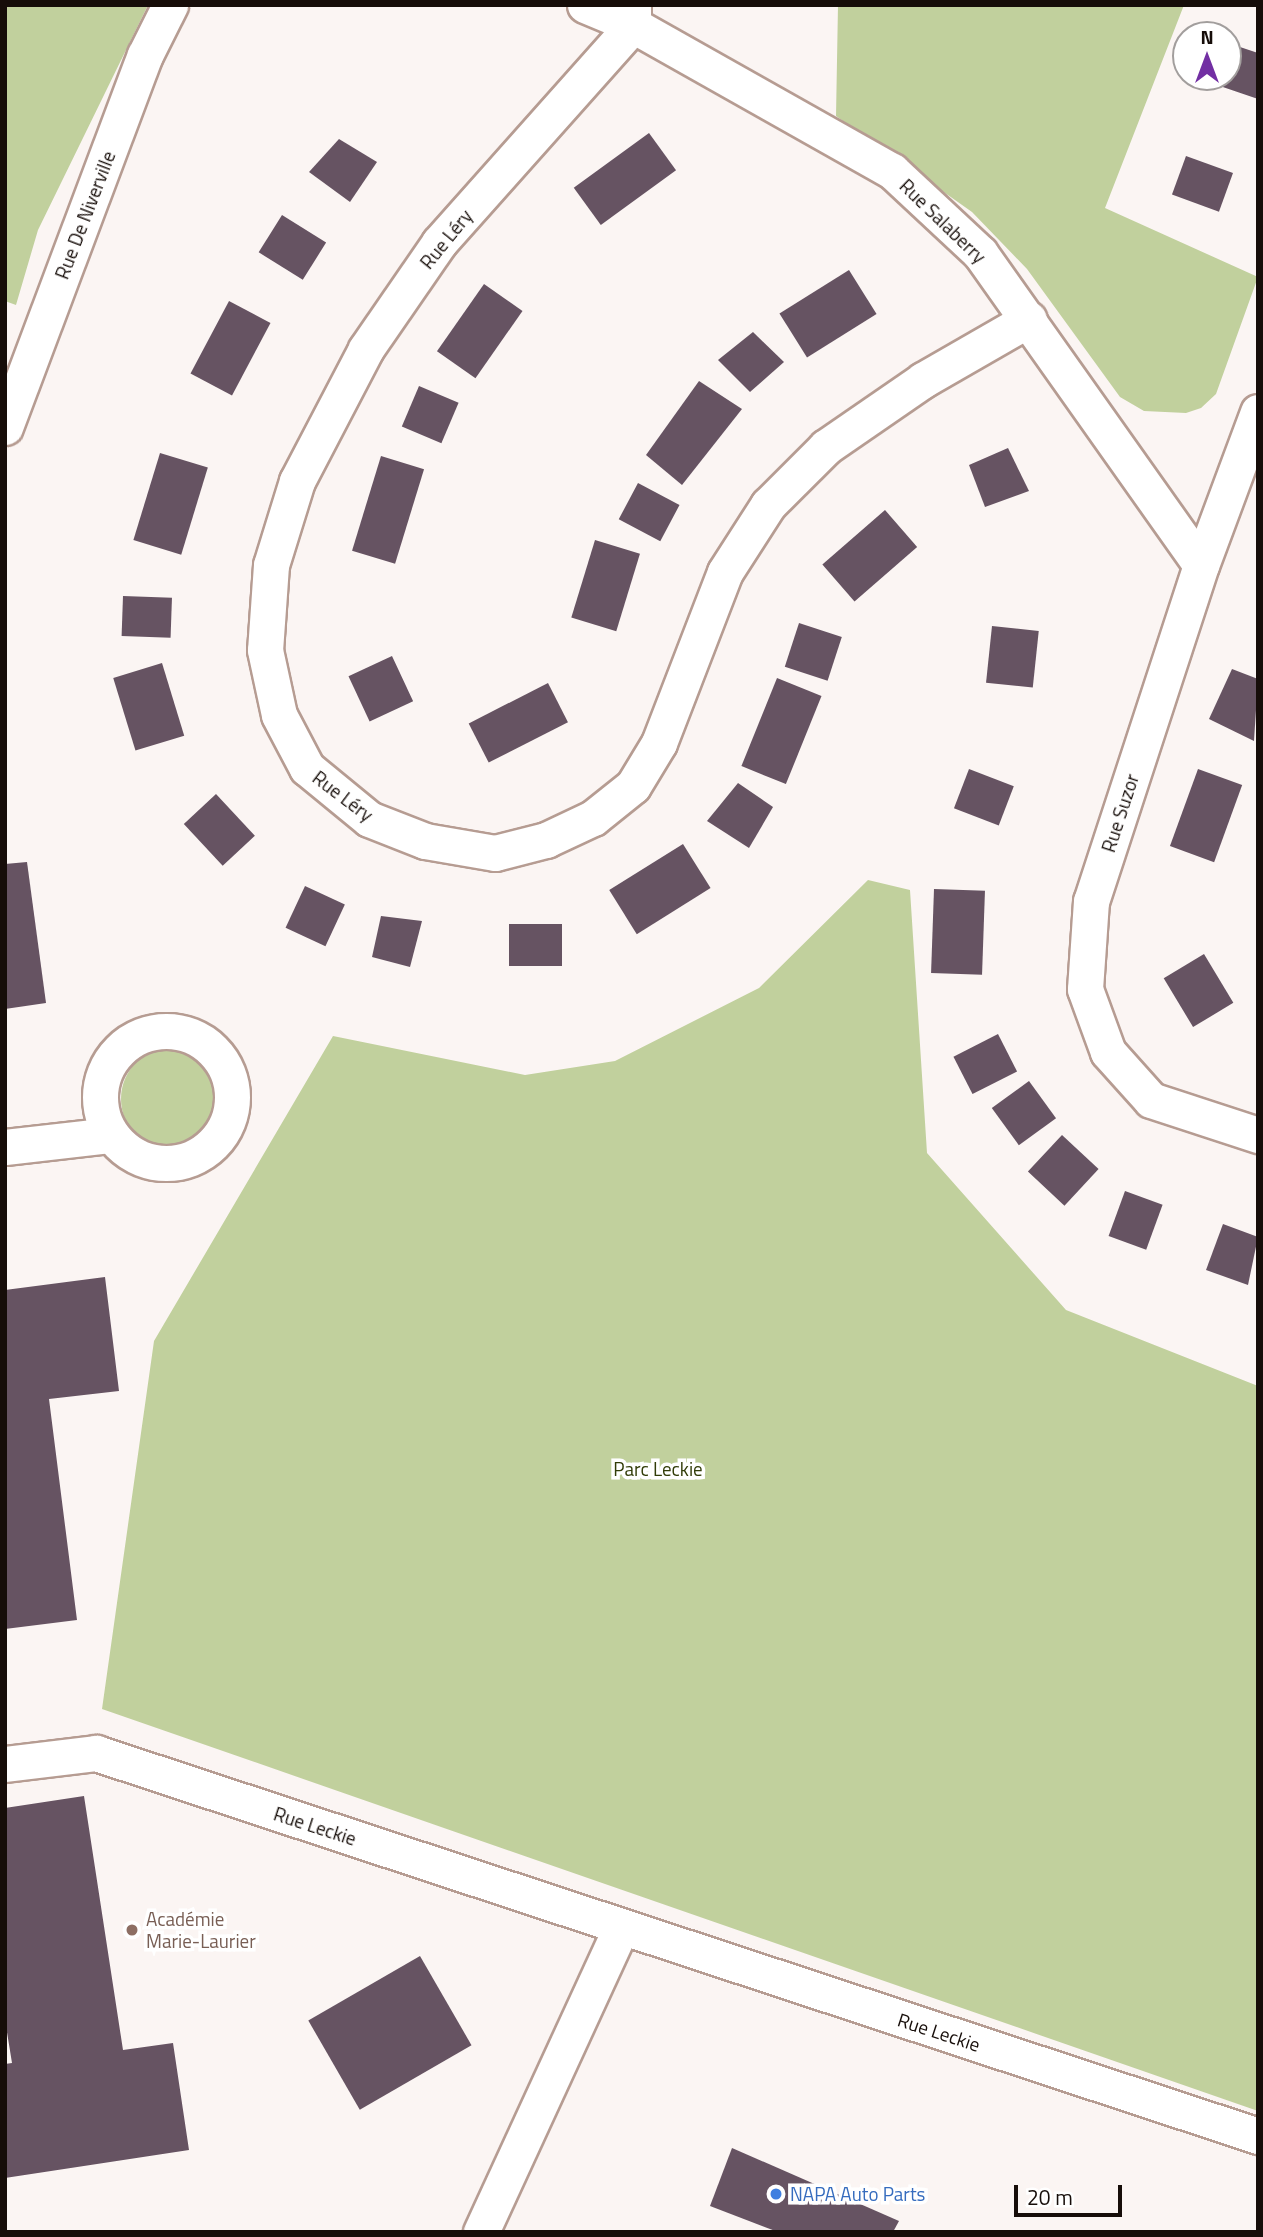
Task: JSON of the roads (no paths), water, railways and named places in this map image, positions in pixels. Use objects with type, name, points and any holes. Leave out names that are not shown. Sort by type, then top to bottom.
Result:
[{"type":"street","name":"Rue De Niverville","points":[[5,427],[145,55],[170,5]]},
{"type":"street","points":[[585,5],[633,15]]},
{"type":"street","name":"Rue Salaberry","points":[[633,15],[892,171],[980,253],[1201,565]]},
{"type":"street","name":"Rue Léry","points":[[633,15],[439,243],[366,349],[297,481],[271,565],[265,650],[279,715],[307,768],[369,819],[425,841],[495,853],[546,840],[593,818],[633,786],[659,743],[725,572],[768,505],[826,447],[923,380],[1029,319]]},
{"type":"street","name":"Rue Suzor","points":[[1258,412],[1201,565],[1091,901],[1085,989],[1108,1052],[1151,1100],[1258,1135]]},
{"type":"street","points":[[5,1147],[111,1135]]},
{"type":"street","name":"Rue Leckie","points":[[5,1764],[96,1753],[1258,2136]]},
{"type":"street","points":[[481,2232],[621,1927]]},
{"type":"place","name":"Académie Marie-Laurier","points":[[132,1930]]},
{"type":"place","name":"NAPA Auto Parts","points":[[776,2194]]},
{"type":"park label","name":"Parc Leckie","points":[[658,1469]]}]
